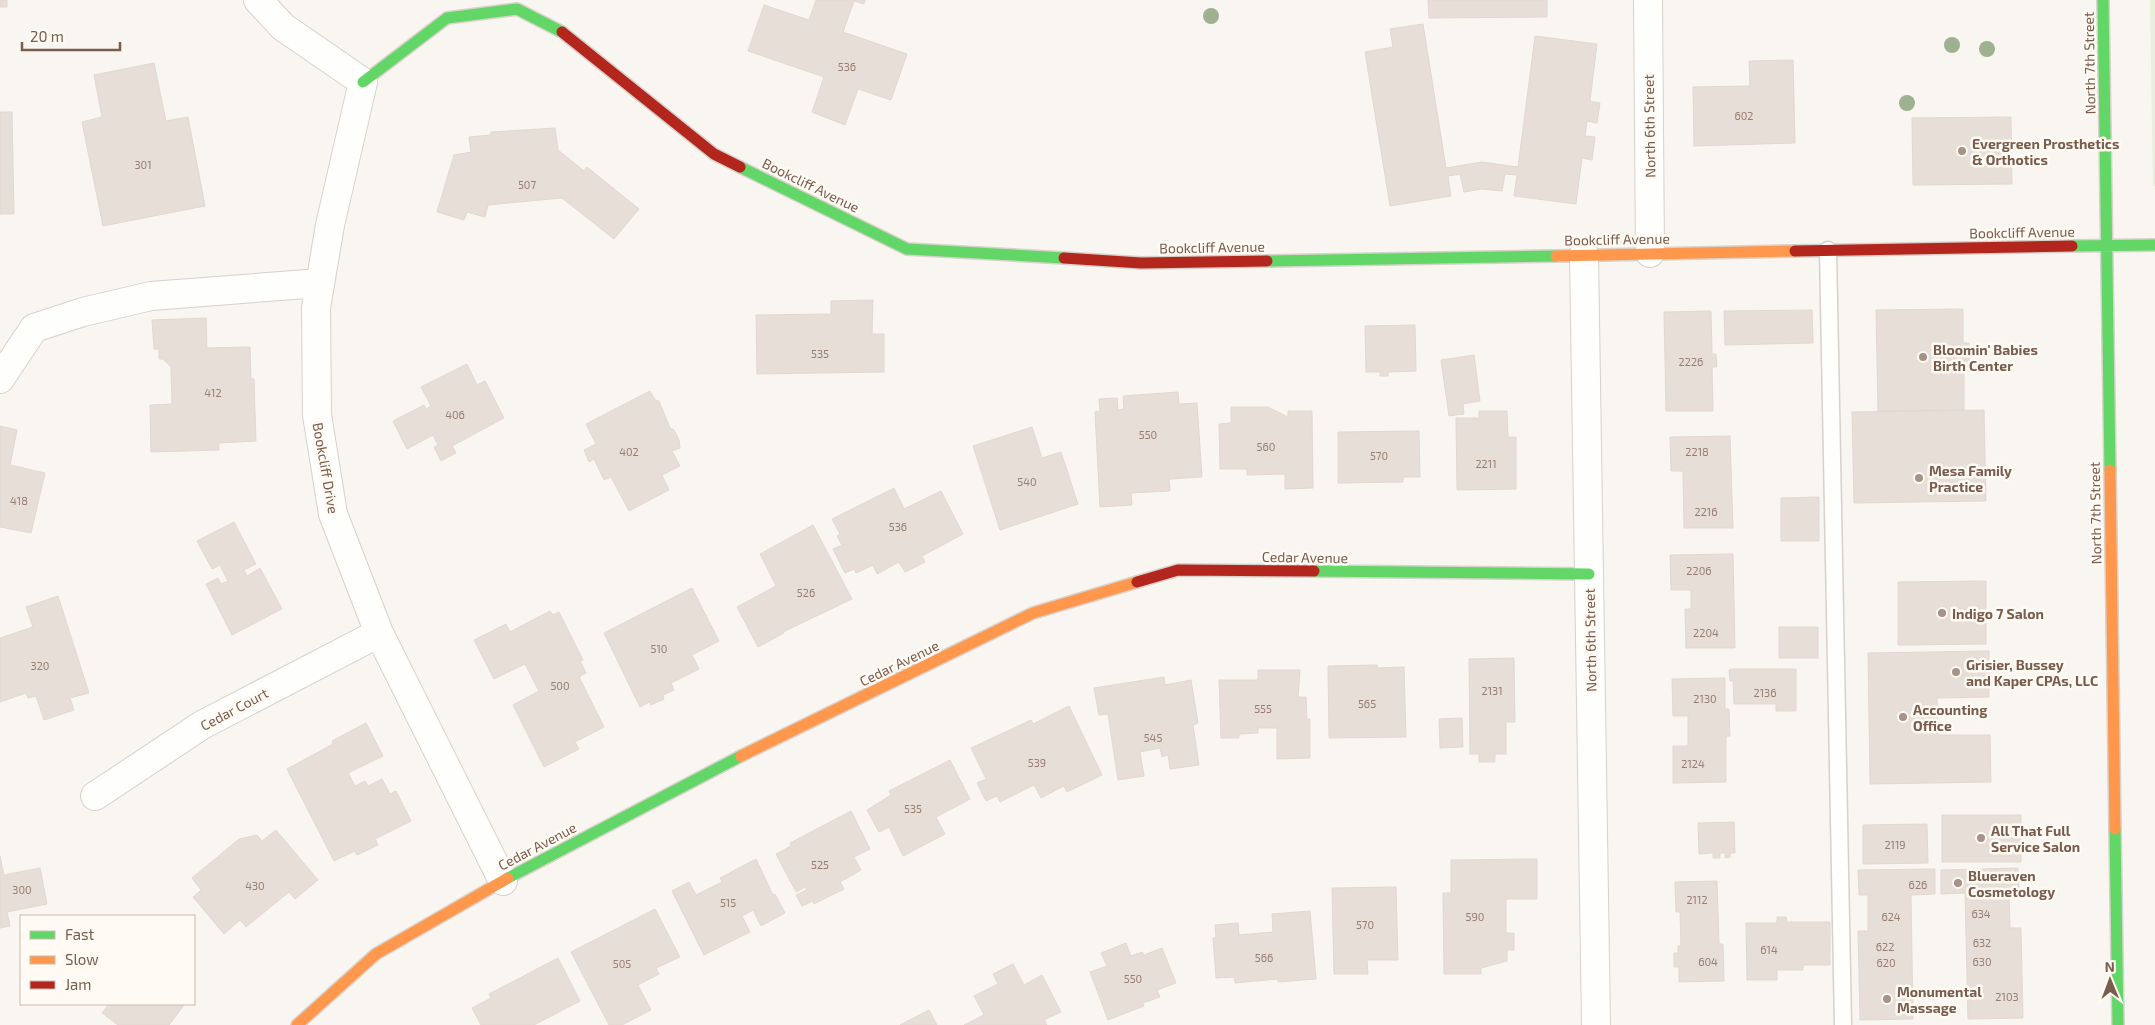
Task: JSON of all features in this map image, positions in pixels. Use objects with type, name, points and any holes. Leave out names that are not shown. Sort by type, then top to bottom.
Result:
[{"type":"street","points":[[258,0],[283,27],[363,82]]},
{"type":"street","name":"North 6th Street","points":[[1648,0],[1650,253]]},
{"type":"street","name":"North 7th Street","points":[[2103,0],[2118,1025]]},
{"type":"street","name":"Bookcliff Avenue","points":[[363,82],[448,18],[517,9],[561,31],[714,154],[907,249],[1141,263],[2155,245]]},
{"type":"street","name":"Bookcliff Drive","points":[[363,82],[330,225],[316,308],[317,415],[333,514],[379,633],[503,881]]},
{"type":"street","name":"North 6th Street","points":[[1584,254],[1596,1025]]},
{"type":"street","points":[[0,379],[34,328],[83,312],[151,296],[320,283]]},
{"type":"street","name":"Cedar Avenue","points":[[297,1025],[376,954],[503,881],[703,775],[1033,613],[1178,570],[1589,574]]},
{"type":"street","name":"Cedar Court","points":[[95,796],[202,725],[379,633]]},
{"type":"lane","points":[[1828,250],[1843,1025]]},
{"type":"green space","points":[[2150,0],[2155,0],[2155,186],[2153,186]]},
{"type":"building","points":[[0,0],[7,0],[7,7],[0,7]]},
{"type":"building","points":[[816,0],[865,0],[864,4],[854,1],[843,32],[907,54],[891,100],[858,89],[845,125],[812,112],[824,77],[748,51],[764,5],[809,20]]},
{"type":"building","points":[[1428,0],[1547,0],[1547,17],[1429,18]]},
{"type":"building","points":[[1423,24],[1446,168],[1482,162],[1518,167],[1535,36],[1597,44],[1590,101],[1600,103],[1597,123],[1587,121],[1585,136],[1595,137],[1592,160],[1582,158],[1576,204],[1514,196],[1517,175],[1505,174],[1502,191],[1482,189],[1464,192],[1460,174],[1448,176],[1451,196],[1390,206],[1365,52],[1393,47],[1390,29]]},
{"type":"building","points":[[1793,60],[1795,143],[1694,146],[1693,87],[1750,86],[1749,61]]},
{"type":"building","points":[[154,63],[166,121],[188,117],[205,206],[103,226],[82,122],[102,117],[94,75]]},
{"type":"building","points":[[0,112],[12,112],[14,214],[0,214]]},
{"type":"building","name":"Evergreen Prosthetics & Orthotics","points":[[2011,117],[2012,184],[1913,185],[1912,118]]},
{"type":"building","points":[[555,128],[558,150],[584,171],[587,167],[639,209],[614,239],[562,198],[488,205],[485,217],[467,212],[464,220],[437,212],[454,155],[471,152],[469,137],[491,135],[491,132]]},
{"type":"building","points":[[873,300],[872,334],[884,334],[884,372],[757,374],[756,315],[831,314],[831,301]]},
{"type":"building","name":"Bloomin' Babies Birth Center","points":[[1963,309],[1963,343],[1969,343],[1970,370],[1964,370],[1964,410],[1878,411],[1876,310]]},
{"type":"building","points":[[1812,310],[1813,343],[1725,345],[1724,311]]},
{"type":"building","points":[[1711,311],[1712,354],[1716,354],[1717,367],[1712,367],[1713,411],[1666,411],[1664,312]]},
{"type":"building","points":[[206,318],[207,348],[250,347],[251,379],[254,379],[256,441],[219,443],[219,450],[151,452],[150,405],[172,404],[171,367],[163,359],[159,359],[159,349],[154,349],[152,320]]},
{"type":"building","points":[[1415,325],[1416,371],[1388,372],[1388,376],[1380,376],[1380,372],[1366,372],[1365,326]]},
{"type":"building","points":[[1474,355],[1480,401],[1463,404],[1464,414],[1449,416],[1441,360]]},
{"type":"building","points":[[467,364],[477,385],[485,381],[504,418],[452,446],[456,453],[441,461],[434,447],[438,445],[433,435],[407,449],[393,421],[424,405],[426,409],[431,406],[421,387]]},
{"type":"building","points":[[650,391],[655,400],[659,401],[670,428],[674,430],[679,440],[680,448],[672,451],[680,466],[662,475],[669,490],[629,511],[611,477],[604,480],[594,459],[589,462],[584,450],[596,444],[586,424]]},
{"type":"building","points":[[1178,392],[1179,404],[1197,403],[1202,477],[1169,479],[1170,491],[1131,493],[1132,505],[1100,507],[1095,412],[1100,411],[1099,399],[1117,398],[1118,410],[1124,409],[1123,396]]},
{"type":"building","points":[[1231,407],[1268,407],[1288,417],[1288,411],[1312,411],[1313,488],[1285,489],[1285,474],[1247,475],[1247,469],[1220,469],[1219,424],[1231,423]]},
{"type":"building","name":"Mesa Family Practice","points":[[1984,410],[1986,501],[1854,503],[1852,412]]},
{"type":"building","points":[[1479,411],[1507,411],[1508,437],[1516,437],[1516,489],[1457,490],[1456,418],[1479,418]]},
{"type":"building","points":[[0,426],[17,430],[10,465],[45,473],[31,533],[0,527]]},
{"type":"building","points":[[1032,427],[1042,458],[1061,452],[1078,504],[1000,530],[973,446]]},
{"type":"building","points":[[1419,431],[1420,477],[1403,477],[1403,482],[1338,483],[1338,432]]},
{"type":"building","points":[[1730,436],[1733,528],[1684,528],[1683,471],[1671,471],[1670,437]]},
{"type":"building","points":[[894,488],[904,509],[941,491],[963,534],[922,556],[925,562],[905,572],[899,562],[877,574],[873,565],[856,573],[854,569],[845,573],[833,549],[842,545],[837,536],[840,534],[832,519]]},
{"type":"building","points":[[1819,497],[1819,541],[1781,541],[1781,498]]},
{"type":"building","points":[[234,522],[256,564],[244,570],[247,576],[260,568],[282,609],[232,635],[206,584],[218,578],[221,584],[228,581],[220,565],[212,569],[197,541]]},
{"type":"building","points":[[813,525],[852,599],[783,632],[758,647],[737,607],[776,586],[760,554]]},
{"type":"building","points":[[1733,554],[1735,648],[1686,648],[1685,609],[1691,609],[1691,590],[1671,590],[1670,555]]},
{"type":"building","name":"Indigo 7 Salon","points":[[1986,581],[1986,644],[1898,645],[1898,582]]},
{"type":"building","points":[[692,588],[719,641],[692,655],[699,669],[671,683],[674,690],[663,695],[664,699],[651,705],[649,702],[640,707],[604,633]]},
{"type":"building","points":[[58,596],[89,693],[70,698],[74,710],[44,720],[36,696],[28,698],[26,693],[0,702],[0,638],[33,627],[26,607]]},
{"type":"building","points":[[550,611],[553,615],[559,612],[583,660],[580,661],[586,673],[579,677],[604,727],[575,742],[579,749],[544,767],[513,705],[539,691],[525,664],[494,679],[474,640],[506,624],[510,632]]},
{"type":"building","points":[[1779,627],[1818,627],[1818,658],[1779,658]]},
{"type":"building","name":"Accounting Office","points":[[1989,651],[1989,697],[1937,698],[1938,735],[1990,735],[1991,782],[1870,784],[1868,653]]},
{"type":"building","points":[[1514,658],[1515,722],[1506,722],[1506,754],[1495,754],[1495,762],[1479,762],[1479,754],[1470,754],[1469,659]]},
{"type":"building","points":[[1377,665],[1378,668],[1404,667],[1406,737],[1329,738],[1328,666]]},
{"type":"building","points":[[1796,669],[1796,711],[1776,711],[1776,704],[1734,704],[1733,681],[1730,681],[1729,670]]},
{"type":"building","points":[[1258,670],[1300,670],[1298,697],[1306,697],[1307,719],[1310,719],[1310,758],[1277,759],[1277,728],[1258,728],[1258,733],[1239,734],[1239,738],[1221,738],[1219,680],[1258,680]]},
{"type":"building","points":[[1164,677],[1165,685],[1191,680],[1198,723],[1193,725],[1199,765],[1170,769],[1168,755],[1162,757],[1160,748],[1140,752],[1144,776],[1118,780],[1108,714],[1099,715],[1094,688]]},
{"type":"building","points":[[1725,678],[1725,709],[1729,709],[1730,736],[1726,736],[1726,782],[1673,783],[1673,746],[1688,746],[1688,716],[1673,716],[1672,679]]},
{"type":"building","points":[[1069,706],[1102,775],[1067,792],[1064,786],[1041,798],[1034,785],[1000,802],[997,796],[986,801],[977,783],[986,779],[971,748],[1031,720],[1033,724]]},
{"type":"building","points":[[1462,718],[1463,747],[1440,748],[1439,719]]},
{"type":"building","points":[[366,723],[383,756],[348,773],[355,786],[365,781],[368,786],[382,779],[390,794],[396,791],[411,821],[375,839],[378,845],[357,855],[355,851],[334,861],[287,769],[333,744],[332,741]]},
{"type":"building","points":[[950,760],[970,799],[936,817],[945,834],[903,856],[889,827],[879,832],[867,810],[891,795],[889,791]]},
{"type":"building","points":[[851,811],[870,849],[854,857],[861,870],[840,882],[844,889],[814,904],[813,901],[802,906],[796,895],[807,890],[805,887],[796,892],[776,854],[791,846],[790,843]]},
{"type":"building","name":"All That Full Service Salon","points":[[1942,815],[2021,815],[2021,862],[1942,862]]},
{"type":"building","points":[[1734,822],[1735,853],[1730,853],[1730,857],[1725,858],[1725,853],[1720,853],[1720,858],[1713,858],[1713,853],[1699,854],[1698,823]]},
{"type":"building","points":[[1927,824],[1928,863],[1863,864],[1863,825]]},
{"type":"building","points":[[276,830],[318,880],[295,899],[289,892],[246,927],[240,920],[224,934],[193,897],[201,890],[192,878],[239,839],[257,835],[262,841]]},
{"type":"building","points":[[0,856],[4,875],[40,868],[47,904],[7,912],[10,926],[0,928]]},
{"type":"building","points":[[756,859],[773,895],[775,894],[785,913],[761,926],[753,910],[742,916],[750,932],[704,955],[672,891],[689,882],[696,895],[722,882],[720,878]]},
{"type":"building","points":[[1537,859],[1537,899],[1506,899],[1506,933],[1514,933],[1514,950],[1507,950],[1507,961],[1481,968],[1481,974],[1444,974],[1443,893],[1451,893],[1451,860]]},
{"type":"building","points":[[2018,868],[2019,894],[2009,894],[2010,928],[2021,928],[2023,1018],[1968,1019],[1965,893],[1941,894],[1941,870]]},
{"type":"building","points":[[1935,869],[1935,894],[1911,895],[1913,1019],[1860,1020],[1858,931],[1868,931],[1868,895],[1859,895],[1858,870]]},
{"type":"building","points":[[1717,881],[1719,944],[1723,944],[1724,981],[1679,982],[1679,967],[1674,967],[1674,953],[1678,953],[1678,946],[1681,946],[1680,912],[1676,912],[1675,882]]},
{"type":"building","points":[[1396,887],[1398,960],[1367,960],[1368,974],[1334,974],[1332,888]]},
{"type":"building","points":[[655,909],[680,957],[656,968],[659,974],[638,985],[651,1010],[622,1025],[609,1025],[571,952]]},
{"type":"building","points":[[1310,911],[1316,979],[1278,982],[1278,979],[1235,983],[1234,977],[1216,978],[1213,938],[1216,938],[1215,925],[1238,923],[1239,935],[1273,932],[1272,914]]},
{"type":"building","points":[[1777,917],[1786,917],[1787,922],[1830,922],[1830,965],[1803,965],[1803,970],[1777,970],[1777,980],[1747,980],[1746,923],[1777,923]]},
{"type":"building","points":[[1126,943],[1131,956],[1142,952],[1144,955],[1162,948],[1176,983],[1157,990],[1160,997],[1143,1003],[1144,1006],[1108,1020],[1090,972],[1107,966],[1101,953]]},
{"type":"building","points":[[558,958],[580,1001],[534,1025],[481,1025],[472,1008],[491,998],[489,994]]},
{"type":"building","points":[[1013,964],[1024,985],[1042,975],[1061,1012],[1044,1020],[1047,1025],[964,1025],[984,1015],[974,996],[998,984],[993,974]]},
{"type":"building","points":[[108,1005],[184,1005],[169,1025],[118,1025],[102,1013]]},
{"type":"building","points":[[929,1010],[937,1025],[900,1025]]},
{"type":"traffic: fast","points":[[2103,0],[2110,470]]},
{"type":"traffic: fast","points":[[363,82],[447,18],[517,9],[562,32]]},
{"type":"traffic: fast","points":[[740,167],[907,249],[1064,258]]},
{"type":"traffic: fast","points":[[2072,246],[2155,245]]},
{"type":"traffic: fast","points":[[1267,261],[1556,256]]},
{"type":"traffic: fast","points":[[1314,571],[1589,574]]},
{"type":"traffic: fast","points":[[508,878],[741,756]]},
{"type":"traffic: fast","points":[[2115,829],[2118,1025]]},
{"type":"traffic: slow","points":[[1556,256],[1795,251]]},
{"type":"traffic: slow","points":[[2110,470],[2115,829]]},
{"type":"traffic: slow","points":[[741,756],[1033,613],[1137,582]]},
{"type":"traffic: slow","points":[[297,1025],[376,954],[508,878]]},
{"type":"traffic: jam","points":[[562,32],[714,154],[740,167]]},
{"type":"traffic: jam","points":[[1795,251],[2072,246]]},
{"type":"traffic: jam","points":[[1064,258],[1141,263],[1267,261]]},
{"type":"traffic: jam","points":[[1137,582],[1178,570],[1314,571]]},
{"type":"place","name":"Evergreen Prosthetics & Orthotics","points":[[1962,151]]},
{"type":"place","name":"Bloomin' Babies Birth Center","points":[[1923,357]]},
{"type":"place","name":"Mesa Family Practice","points":[[1919,478]]},
{"type":"place","name":"Indigo 7 Salon","points":[[1942,613]]},
{"type":"place","name":"Grisier, Bussey and Kaper CPAs, LLC","points":[[1956,672]]},
{"type":"place","name":"Accounting Office","points":[[1903,717]]},
{"type":"place","name":"All That Full Service Salon","points":[[1981,838]]},
{"type":"place","name":"Blueraven Cosmetology","points":[[1958,883]]},
{"type":"place","name":"Monumental Massage","points":[[1887,999]]}]
